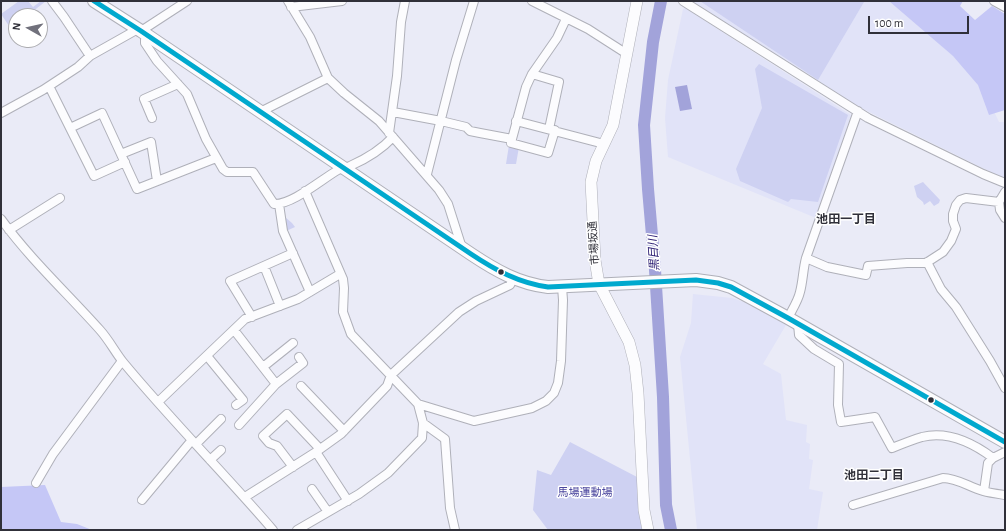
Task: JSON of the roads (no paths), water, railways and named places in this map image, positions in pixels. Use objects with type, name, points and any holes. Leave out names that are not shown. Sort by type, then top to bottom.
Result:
[{"type":"main road","points":[[94,1],[142,31],[493,269],[513,278],[539,286],[562,287],[678,281],[706,281],[725,285],[793,321],[1005,442]]},
{"type":"street","points":[[52,1],[90,56]]},
{"type":"street","points":[[1,113],[49,86],[78,67],[90,56],[142,31],[187,1]]},
{"type":"street","points":[[342,1],[290,4],[310,37],[328,78],[379,121],[427,174],[448,204],[462,248]]},
{"type":"street","points":[[142,31],[145,43],[157,61],[186,94],[206,139],[223,169],[227,172],[253,172],[274,204],[279,204],[305,191],[340,169],[349,167],[376,153],[391,135],[401,22],[405,1]]},
{"type":"street","points":[[427,174],[456,60],[474,1]]},
{"type":"street","points":[[532,1],[588,29],[627,54]]},
{"type":"street","name":"市場坂通","points":[[637,1],[614,121],[609,136],[596,161],[591,182],[595,260],[599,284],[629,342],[635,365],[638,393],[644,510],[648,530]]},
{"type":"street","points":[[683,1],[868,118],[983,174],[1005,183]]},
{"type":"street","points":[[994,1],[1005,7]]},
{"type":"street","points":[[532,74],[559,82],[548,153],[511,143],[526,87],[532,74],[557,38],[566,19]]},
{"type":"street","points":[[260,112],[328,78]]},
{"type":"street","points":[[152,118],[144,99],[178,84]]},
{"type":"street","points":[[49,86],[94,176],[151,142],[157,181]]},
{"type":"street","points":[[858,111],[806,258],[803,268],[801,291],[793,321],[799,335],[814,349],[839,364],[838,405],[841,422],[875,417],[892,448],[923,437],[940,436],[969,442],[993,458]]},
{"type":"street","points":[[393,112],[441,121],[466,127],[470,131],[512,139]]},
{"type":"street","points":[[70,128],[102,113],[137,189],[216,158]]},
{"type":"street","points":[[516,121],[604,144]]},
{"type":"street","points":[[297,530],[359,494],[388,472],[422,438],[423,423],[418,404],[351,334],[343,312],[344,288],[340,274],[305,191]]},
{"type":"street","points":[[1005,192],[999,202],[1000,210],[1005,218]]},
{"type":"street","points":[[9,230],[60,198]]},
{"type":"street","points":[[806,258],[827,267],[866,275],[868,266],[927,262],[943,252],[951,241],[956,229],[953,214],[960,200],[966,198],[999,202]]},
{"type":"street","points":[[279,204],[283,231],[310,292]]},
{"type":"street","points":[[1,219],[28,253],[102,332],[122,361],[273,530]]},
{"type":"street","points":[[252,317],[230,281],[293,253]]},
{"type":"street","points":[[927,262],[941,290],[956,307],[1005,388]]},
{"type":"street","points":[[264,266],[280,306]]},
{"type":"street","points":[[158,402],[246,319],[298,299],[340,274]]},
{"type":"street","points":[[245,497],[318,451],[344,431],[387,386],[391,375],[459,312],[476,301],[510,285],[513,278]]},
{"type":"street","points":[[418,404],[474,421],[532,408],[546,401],[554,393],[558,383],[561,361],[563,307],[562,287]]},
{"type":"street","points":[[234,330],[276,384]]},
{"type":"street","points":[[263,367],[293,343]]},
{"type":"street","points":[[207,356],[243,400],[236,405]]},
{"type":"street","points":[[239,425],[276,384],[303,363],[299,357]]},
{"type":"street","points":[[36,483],[53,454],[122,361]]},
{"type":"street","points":[[301,386],[344,431]]},
{"type":"street","points":[[293,467],[277,446],[269,444],[263,436],[287,414],[318,451],[348,501]]},
{"type":"street","points":[[142,500],[194,442],[221,419]]},
{"type":"street","points":[[423,423],[445,439],[450,508],[455,530]]},
{"type":"street","points":[[210,460],[221,450]]},
{"type":"street","points":[[984,491],[988,463],[993,458],[1005,452]]},
{"type":"street","points":[[853,505],[943,478],[984,491],[1005,495]]},
{"type":"street","points":[[312,489],[328,512]]},
{"type":"waterway","name":"黒目川","points":[[661,1],[653,42],[644,125],[663,397],[666,505],[671,530]]},
{"type":"district","name":"池田一丁目","points":[[846,219]]},
{"type":"district","name":"池田二丁目","points":[[874,475]]},
{"type":"park label","name":"馬場運動場","points":[[585,493]]}]
